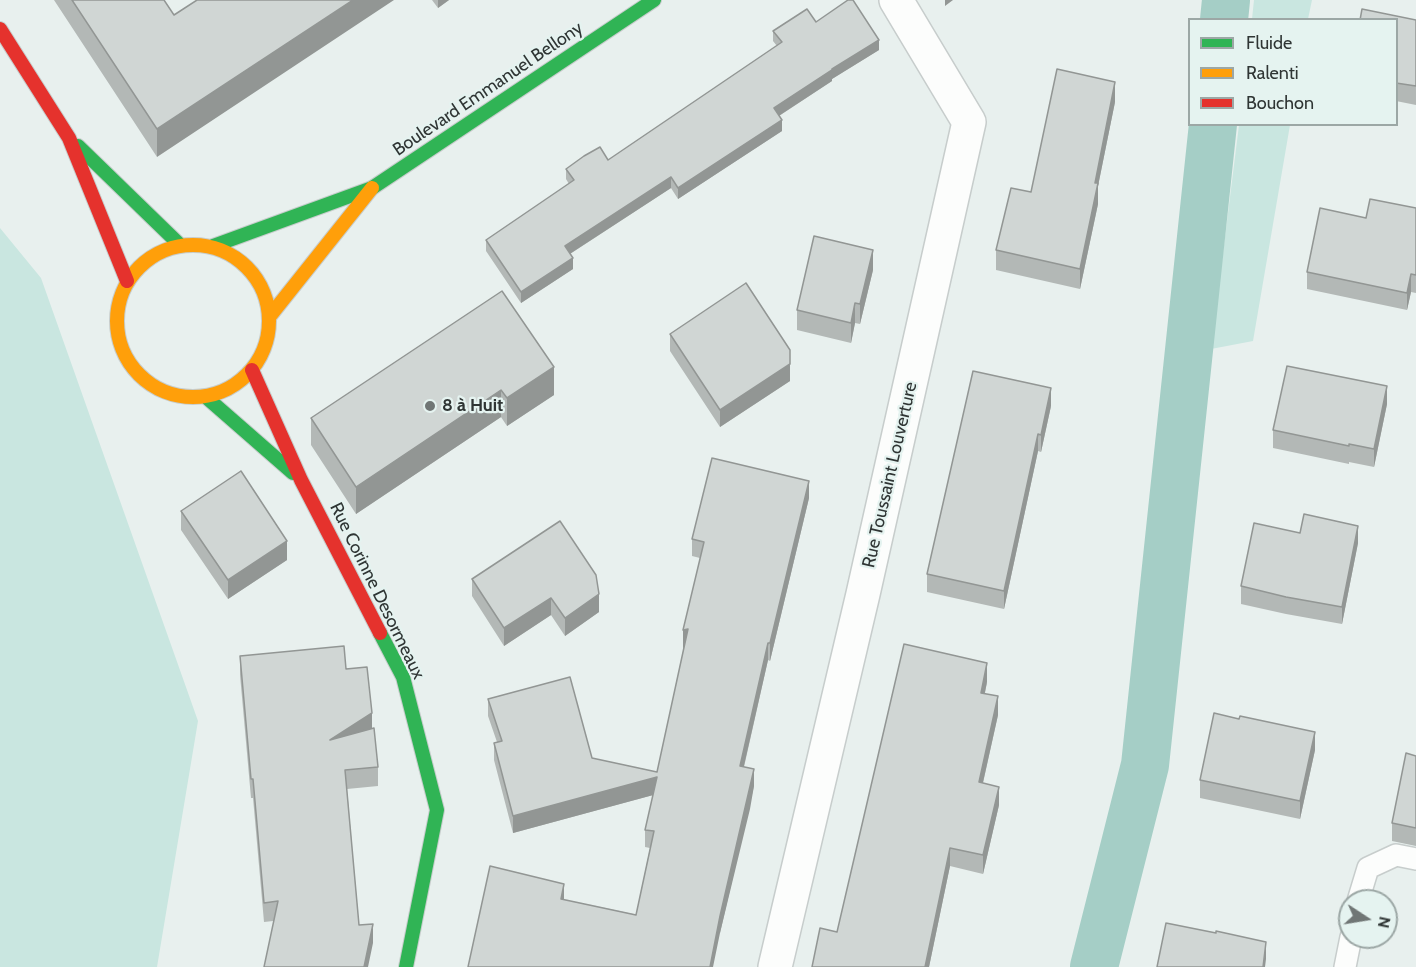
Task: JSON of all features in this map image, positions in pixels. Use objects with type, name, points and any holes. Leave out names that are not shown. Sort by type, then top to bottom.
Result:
[{"type":"street","name":"Boulevard Emmanuel Bellony","points":[[213,246],[372,188],[654,0]]},
{"type":"street","name":"Rue Toussaint Louverture","points":[[775,967],[863,594],[969,122],[896,0]]},
{"type":"street","points":[[0,29],[69,138],[127,281]]},
{"type":"street","points":[[69,138],[180,245]]},
{"type":"street","name":"Boulevard Emmanuel Bellony","points":[[270,316],[372,188]]},
{"type":"street","points":[[180,245],[213,246],[243,262],[262,288],[270,316],[266,345],[252,370],[229,389],[206,397],[181,397],[158,390],[138,375],[120,347],[116,314],[127,281],[149,257],[180,245]]},
{"type":"street","name":"Rue Corinne Desormeaux","points":[[252,370],[301,480],[403,677],[437,810],[406,967]]},
{"type":"street","name":"Rue Corinne Desormeaux","points":[[206,397],[301,480]]},
{"type":"lane","points":[[1362,889],[1368,868],[1396,855],[1416,859]]},
{"type":"lane","points":[[1345,967],[1349,949]]},
{"type":"green space","points":[[1254,0],[1312,0],[1308,18],[1252,18]]},
{"type":"green space","points":[[1239,126],[1290,126],[1253,341],[1211,349]]},
{"type":"green space","points":[[0,228],[41,278],[198,721],[157,967],[0,967]]},
{"type":"building","points":[[72,0],[164,0],[174,15],[197,0],[353,0],[157,129]]},
{"type":"building","points":[[848,0],[853,0],[879,40],[774,108],[782,120],[678,188],[671,177],[565,246],[573,258],[521,292],[486,240],[574,180],[566,169],[584,156],[600,147],[608,160],[782,42],[773,31],[807,9],[816,22]]},
{"type":"building","points":[[1362,9],[1416,20],[1416,86],[1398,83],[1398,18],[1360,18]]},
{"type":"building","points":[[1057,69],[1115,82],[1095,183],[1098,183],[1080,269],[996,250],[1011,188],[1031,192]]},
{"type":"building","points":[[1370,199],[1416,208],[1416,275],[1411,274],[1407,293],[1307,272],[1320,208],[1366,218]]},
{"type":"building","points":[[814,236],[873,250],[860,304],[855,303],[851,323],[797,310]]},
{"type":"building","points":[[746,283],[790,350],[790,364],[720,410],[670,334]]},
{"type":"building","points":[[502,291],[554,367],[507,398],[501,390],[356,487],[311,418]]},
{"type":"building","points":[[1287,366],[1387,386],[1374,449],[1273,430]]},
{"type":"building","points":[[973,371],[1051,388],[1041,435],[1038,434],[1004,591],[927,574]]},
{"type":"building","points":[[712,458],[809,481],[740,766],[754,769],[710,967],[468,967],[490,866],[564,884],[561,899],[636,915],[654,831],[645,830],[657,777],[513,816],[494,743],[502,741],[488,699],[570,677],[592,758],[657,772],[688,629],[683,630],[704,542],[692,539]]},
{"type":"building","points":[[241,471],[287,541],[228,580],[181,511]]},
{"type":"building","points":[[1304,514],[1358,526],[1342,607],[1241,586],[1254,523],[1300,533]]},
{"type":"building","points":[[560,521],[596,575],[599,594],[565,618],[551,598],[504,628],[472,579]]},
{"type":"building","points":[[904,644],[987,663],[981,693],[998,696],[979,782],[999,787],[983,855],[950,848],[925,967],[812,967],[820,928],[837,932]]},
{"type":"building","points":[[344,646],[346,669],[367,667],[372,713],[330,740],[374,728],[378,767],[345,770],[359,925],[373,924],[364,967],[264,967],[278,901],[264,903],[240,656]]},
{"type":"building","points":[[1214,713],[1239,719],[1240,716],[1315,732],[1300,801],[1200,780]]},
{"type":"building","points":[[1406,753],[1416,756],[1416,828],[1392,823]]},
{"type":"building","points":[[1166,923],[1266,942],[1263,967],[1157,967]]},
{"type":"waterway","points":[[1224,18],[1226,0]]},
{"type":"waterway","points":[[1094,967],[1145,765],[1213,126]]},
{"type":"traffic: fast","points":[[213,246],[372,188],[654,0]]},
{"type":"traffic: fast","points":[[78,146],[180,245]]},
{"type":"traffic: fast","points":[[206,397],[293,473]]},
{"type":"traffic: fast","points":[[380,633],[403,677],[437,810],[406,967]]},
{"type":"traffic: slow","points":[[270,316],[372,188]]},
{"type":"traffic: slow","points":[[193,245],[208,246],[222,251],[247,267],[263,292],[268,306],[269,321],[268,336],[263,350],[247,375],[222,391],[208,396],[193,397],[178,396],[164,391],[139,375],[123,350],[118,336],[117,321],[118,306],[123,292],[139,267],[164,251],[178,246],[193,245]]},
{"type":"traffic: jam","points":[[0,29],[69,138],[127,281]]},
{"type":"traffic: jam","points":[[252,370],[301,480],[380,633]]},
{"type":"place","name":"8 à Huit","points":[[430,406]]}]
